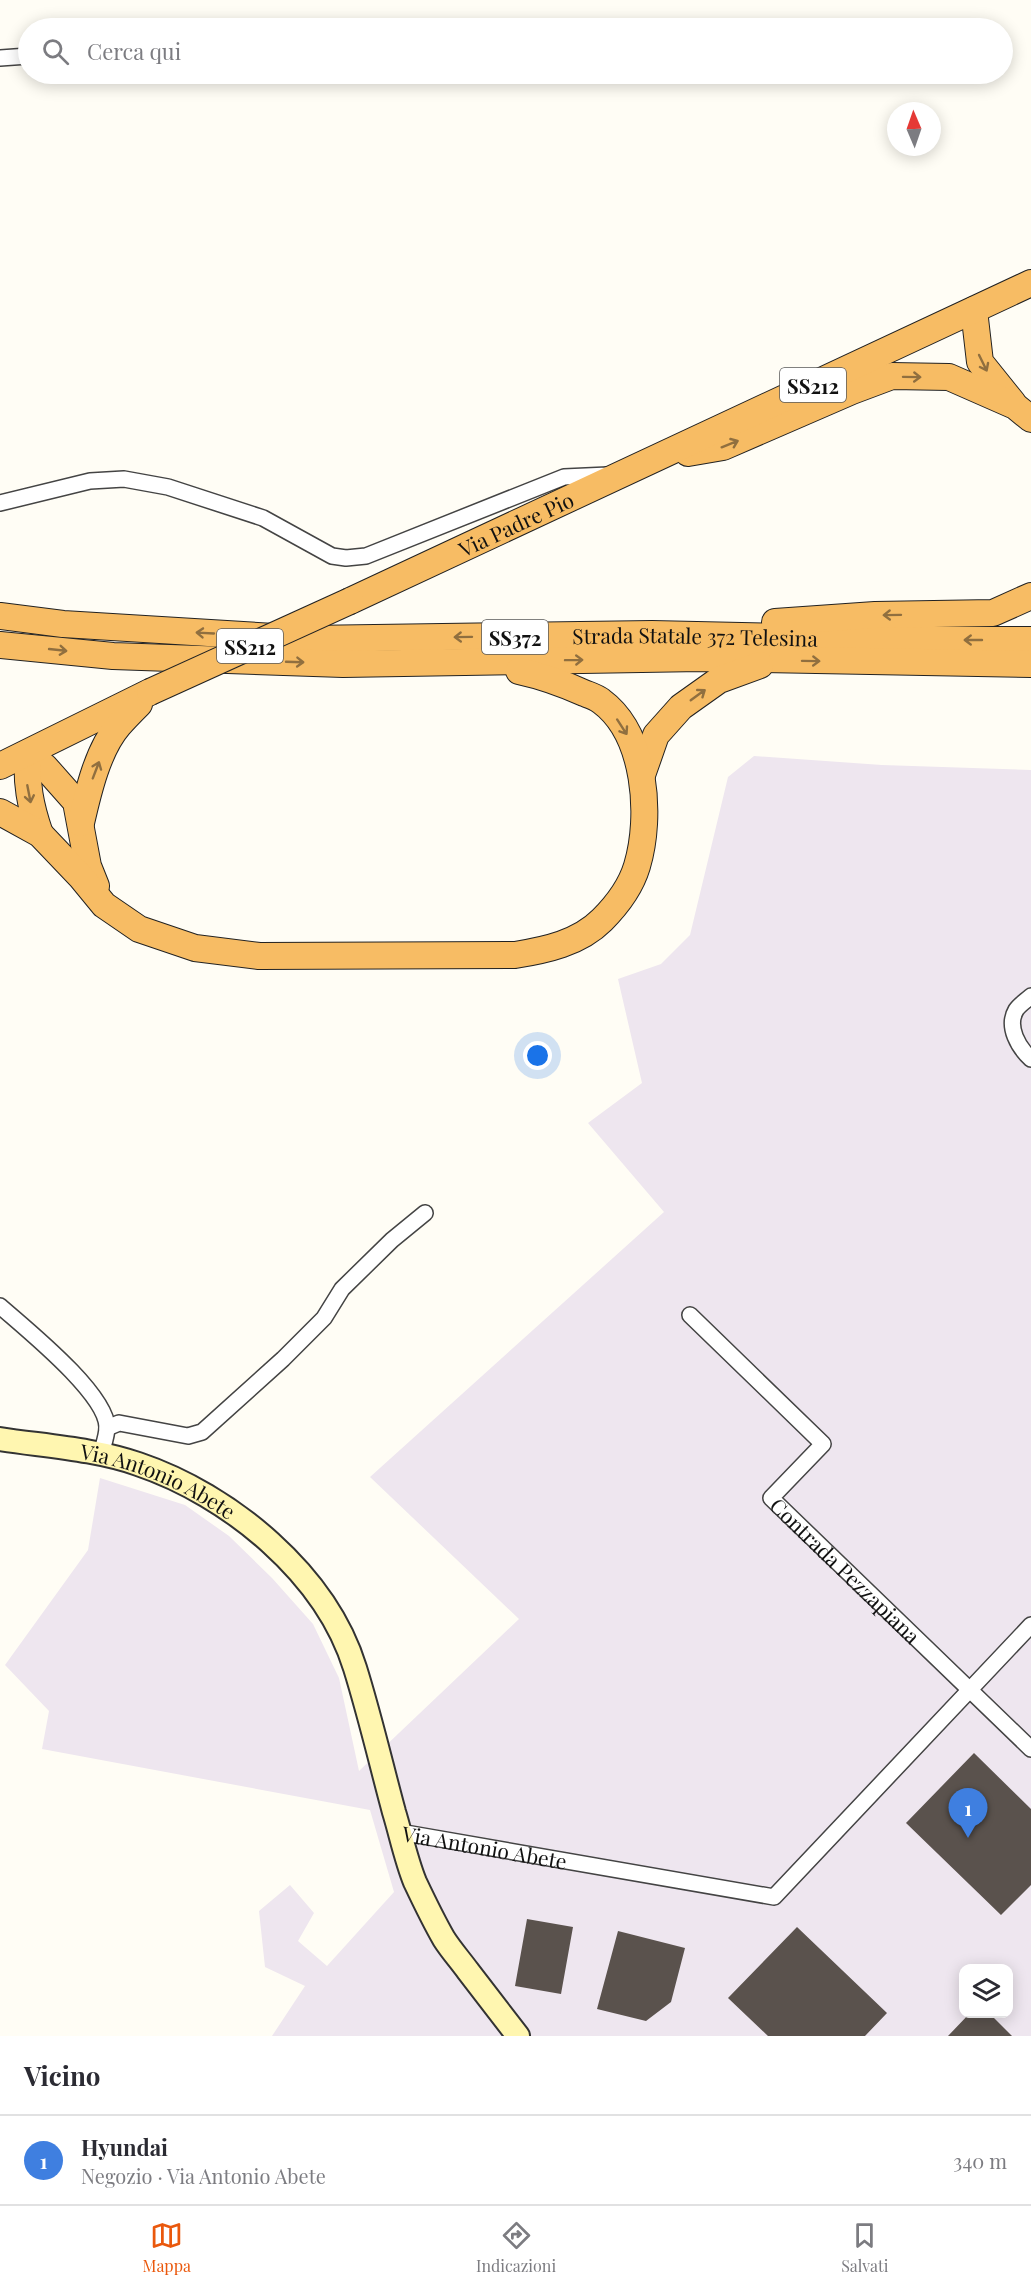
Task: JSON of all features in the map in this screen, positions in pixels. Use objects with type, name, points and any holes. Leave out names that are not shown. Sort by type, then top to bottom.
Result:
[{"type":"highway","name":"Via Padre Pio","points":[[0,766],[150,692],[351,601],[1031,283]]},
{"type":"highway","points":[[974,310],[980,362],[1023,413]]},
{"type":"highway","points":[[652,460],[723,447],[892,376],[949,377],[1023,413]]},
{"type":"highway","points":[[652,634],[864,616],[993,613],[1031,596]]},
{"type":"highway","name":"Strada Statale 372 Telesina","points":[[0,616],[63,624],[307,639],[652,634],[1031,640]]},
{"type":"highway","name":"Strada Statale 372 Telesina","points":[[0,645],[113,656],[343,664],[701,658],[1031,664]]},
{"type":"highway","points":[[642,776],[656,735],[681,707],[719,680],[773,660]]},
{"type":"highway","points":[[0,812],[40,834],[104,905],[139,929],[195,948],[259,956],[515,955],[546,950],[575,939],[601,921],[622,897],[636,868],[644,837],[642,776],[634,747],[621,722],[600,700],[550,678],[478,662]]},
{"type":"highway","points":[[80,826],[88,790],[117,727],[150,692]]},
{"type":"highway","points":[[28,753],[45,767],[76,802],[88,866],[104,905]]},
{"type":"highway","points":[[28,753],[26,779],[32,813],[40,834]]},
{"type":"main road","name":"Via Antonio Abete","points":[[0,1439],[100,1454],[138,1463],[210,1497],[241,1518],[267,1540],[302,1575],[341,1632],[351,1658],[400,1833]]},
{"type":"main road","points":[[400,1833],[414,1879],[445,1940],[518,2036]]},
{"type":"street","points":[[0,58],[18,57]]},
{"type":"street","points":[[0,503],[90,481],[124,479],[168,488],[263,518],[332,556],[346,558],[366,556],[564,477],[623,474]]},
{"type":"street","points":[[1031,996],[1016,1010],[1012,1026],[1020,1048],[1031,1059]]},
{"type":"street","points":[[107,1428],[119,1423],[188,1436],[202,1432],[324,1318],[342,1289],[392,1240],[425,1214]]},
{"type":"street","points":[[0,1306],[76,1376],[104,1413],[107,1428],[100,1454]]},
{"type":"street","name":"Contrada Pezzapiana","points":[[690,1315],[823,1444],[771,1498],[1031,1749]]},
{"type":"street","name":"Via Antonio Abete","points":[[400,1833],[774,1897],[1031,1625]]},
{"type":"shaded area","points":[[754,756],[882,765],[1031,770],[1031,2036],[272,2036],[305,1986],[265,1967],[259,1911],[290,1885],[314,1913],[298,1941],[327,1966],[394,1892],[370,1810],[42,1749],[49,1711],[5,1665],[88,1550],[100,1478],[185,1505],[229,1536],[272,1578],[313,1624],[339,1678],[359,1771],[519,1619],[370,1477],[664,1212],[588,1123],[642,1083],[618,979],[661,964],[690,935],[728,777]]},
{"type":"building","points":[[974,1753],[1031,1809],[1031,1885],[1001,1915],[906,1823]]},
{"type":"building","points":[[527,1919],[573,1927],[561,1994],[515,1986]]},
{"type":"building","points":[[797,1927],[887,2013],[865,2036],[768,2036],[728,1998]]},
{"type":"building","points":[[618,1931],[685,1948],[671,2002],[646,2021],[597,2009]]},
{"type":"building","points":[[965,2018],[994,2018],[1012,2036],[948,2036]]},
{"type":"place","name":"Hyundai","points":[[968,1838]]}]
